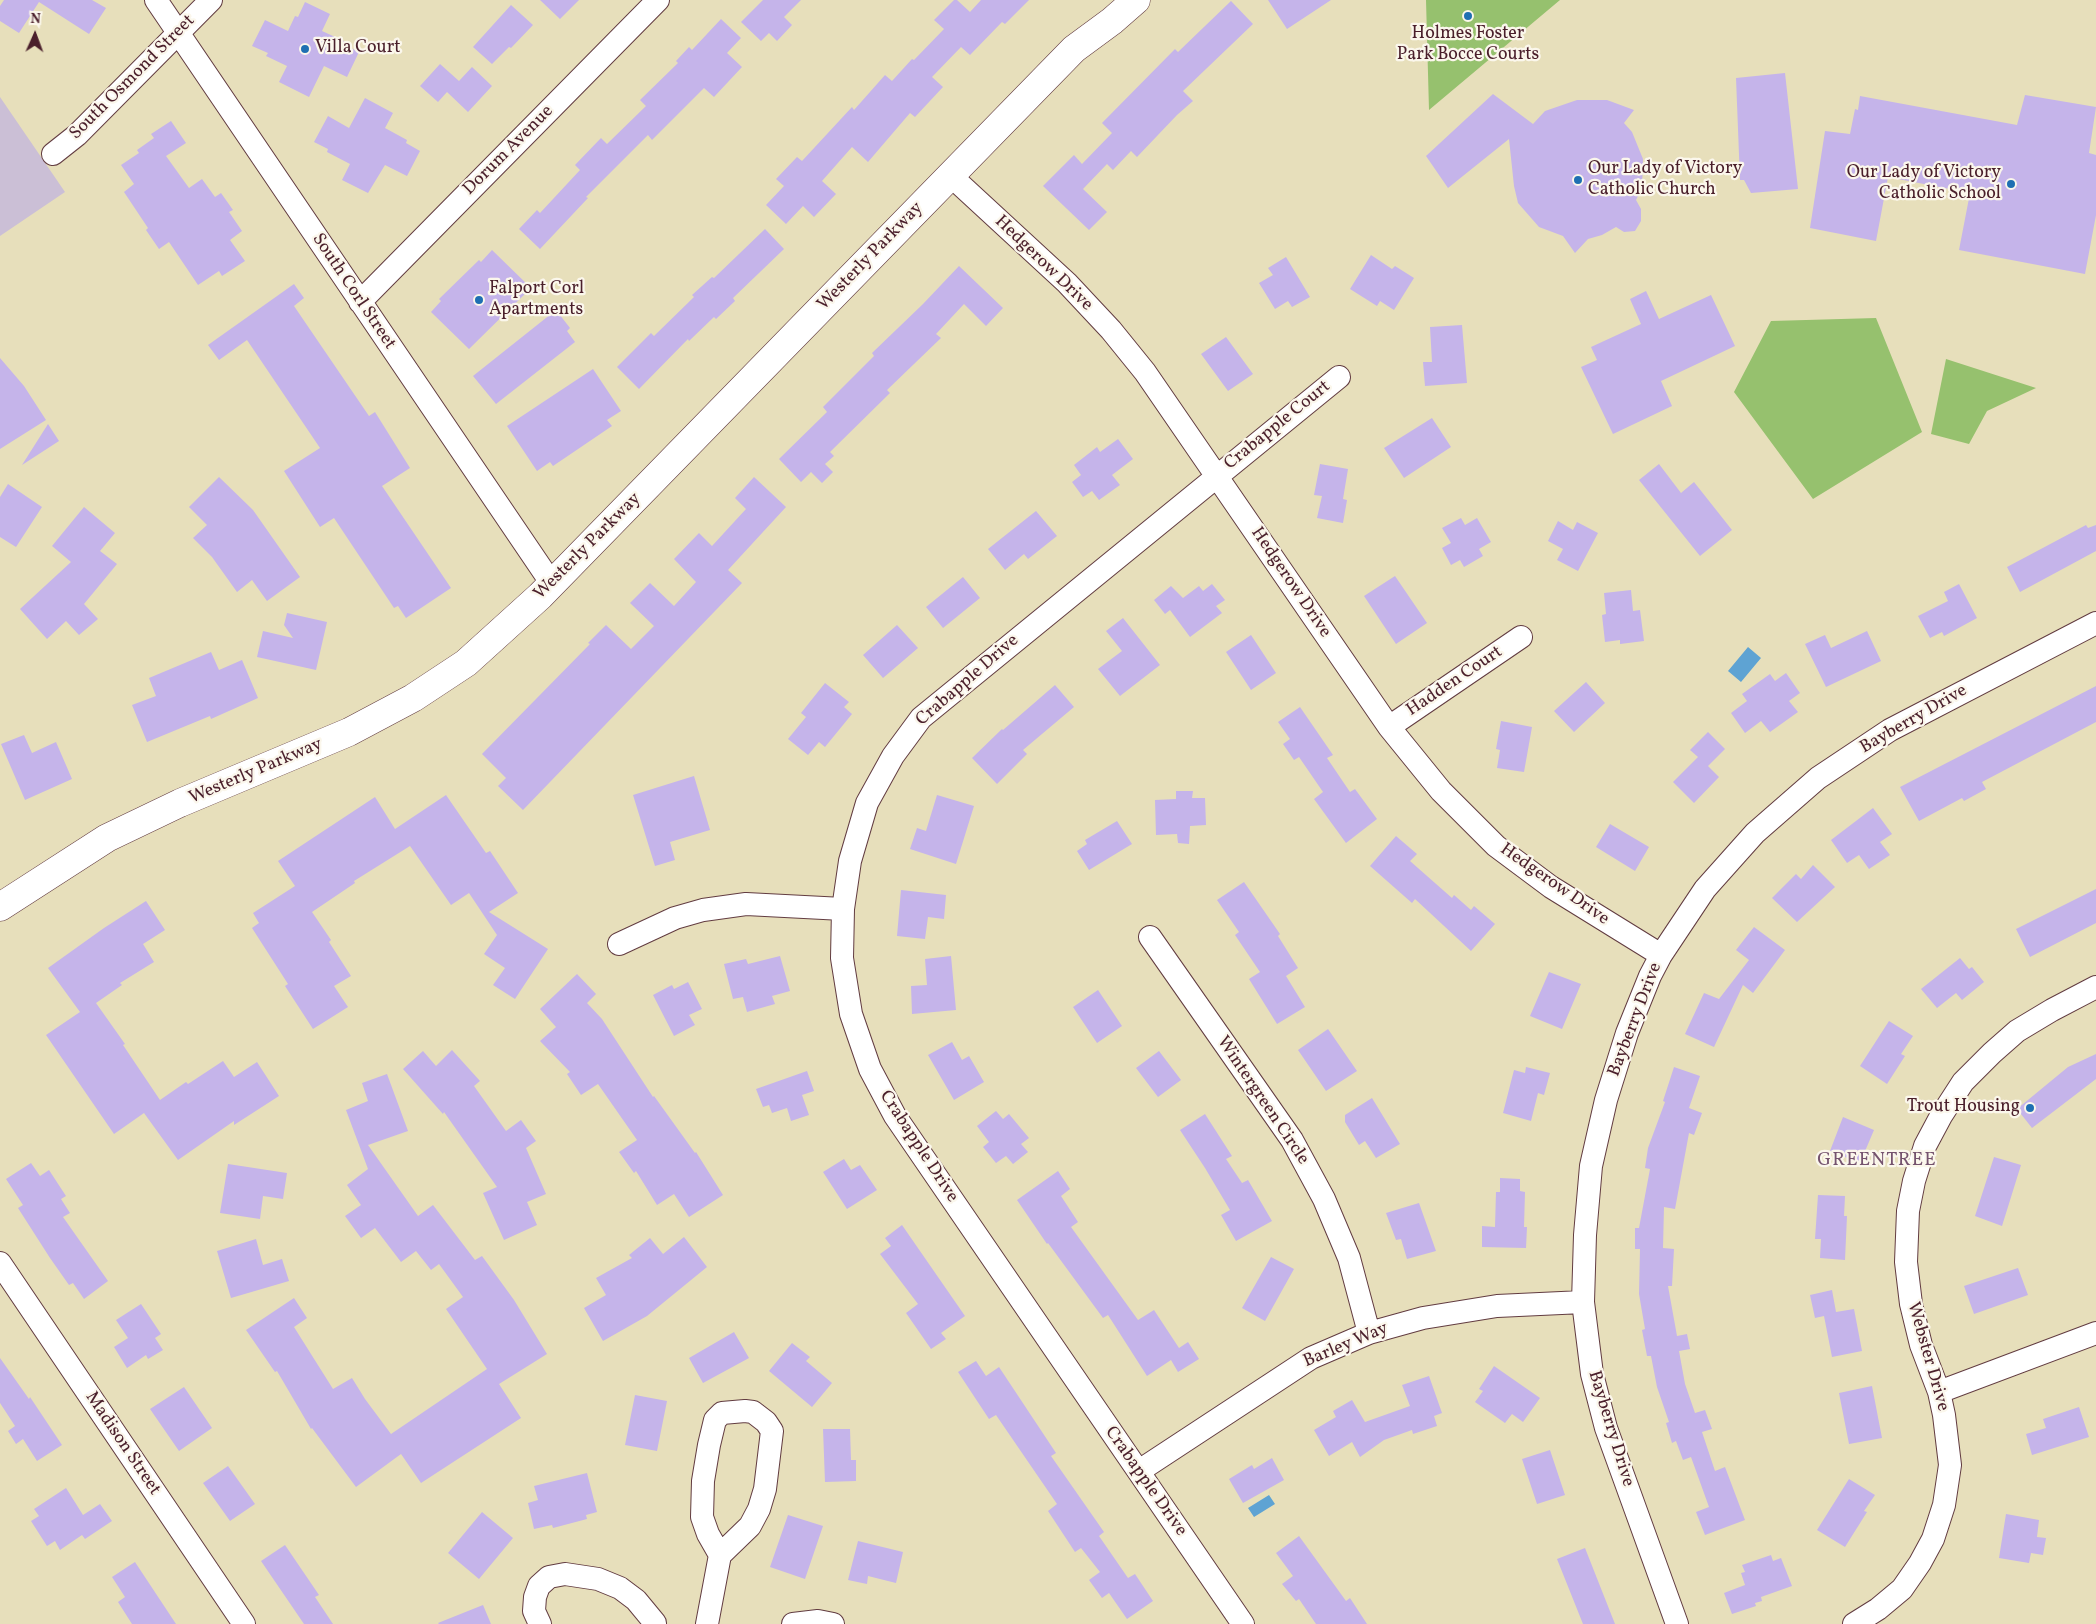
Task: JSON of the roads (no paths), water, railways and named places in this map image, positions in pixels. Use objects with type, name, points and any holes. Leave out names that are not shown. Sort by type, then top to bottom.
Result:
[{"type":"main road","name":"Westerly Parkway","points":[[0,907],[66,863],[128,828],[180,803],[324,744],[413,698],[466,663],[552,584],[1074,49],[1108,0]]},
{"type":"main road","name":"Westerly Parkway","points":[[1074,49],[1112,22],[1136,0]]},
{"type":"street","name":"South Corl Street","points":[[156,0],[552,584]]},
{"type":"street","name":"South Osmond Street","points":[[53,154],[77,135],[211,0]]},
{"type":"street","name":"Dorum Avenue","points":[[360,302],[658,0]]},
{"type":"street","name":"Hedgerow Drive","points":[[951,176],[1067,283],[1111,330],[1145,372],[1389,727],[1441,790],[1496,846],[1551,887],[1661,954]]},
{"type":"street","name":"Crabapple Court","points":[[1216,475],[1339,377]]},
{"type":"street","name":"Crabapple Drive","points":[[1216,475],[922,718],[893,756],[866,803],[850,860],[843,909],[842,958],[851,1014],[870,1069],[895,1116],[1243,1624]]},
{"type":"street","name":"Bayberry Drive","points":[[1677,1624],[1606,1428],[1592,1374],[1583,1302],[1585,1235],[1591,1166],[1606,1100],[1627,1033],[1661,954],[1705,889],[1755,833],[1818,778],[1890,730],[2096,623]]},
{"type":"street","name":"Hadden Court","points":[[1389,727],[1520,637]]},
{"type":"street","points":[[619,944],[675,918],[703,910],[746,904],[843,909]]},
{"type":"street","name":"Wintergreen Circle","points":[[1150,937],[1292,1140],[1324,1199],[1349,1258],[1369,1333]]},
{"type":"street","name":"Webster Drive","points":[[1854,1624],[1878,1610],[1902,1589],[1920,1563],[1933,1539],[1944,1505],[1950,1466],[1944,1415],[1939,1392],[1921,1345],[1911,1304],[1906,1262],[1908,1211],[1914,1181],[1925,1146],[1941,1116],[1963,1082],[1992,1053],[2017,1030],[2096,987]]},
{"type":"street","name":"Madison Street","points":[[0,1263],[244,1624]]},
{"type":"street","name":"Barley Way","points":[[1139,1471],[1311,1358],[1369,1333],[1423,1318],[1497,1306],[1583,1302]]},
{"type":"street","points":[[1939,1392],[2096,1333]]},
{"type":"street","points":[[707,1624],[720,1555],[750,1526],[759,1509],[765,1489],[772,1431],[766,1422],[753,1412],[745,1411],[722,1414],[715,1420],[709,1445],[703,1481],[702,1517],[708,1534],[720,1555]]},
{"type":"street","points":[[540,1624],[534,1610],[535,1597],[539,1586],[549,1577],[564,1574],[598,1579],[620,1588],[636,1600],[657,1624]]},
{"type":"street","points":[[793,1624],[818,1622],[833,1624]]},
{"type":"water","points":[[1748,647],[1761,658],[1741,682],[1728,671]]},
{"type":"water","points":[[1269,1495],[1275,1504],[1254,1517],[1248,1508]]},
{"type":"place","name":"Holmes Foster Park Bocce Courts","points":[[1468,16]]},
{"type":"place","name":"Villa Court","points":[[305,49]]},
{"type":"place","name":"Our Lady of Victory Catholic Church","points":[[1578,180]]},
{"type":"place","name":"Our Lady of Victory Catholic School","points":[[2011,184]]},
{"type":"place","name":"Falport Corl Apartments","points":[[479,300]]},
{"type":"place","name":"Trout Housing","points":[[2030,1108]]},
{"type":"district","name":"GREENTREE","points":[[1877,1162]]}]
